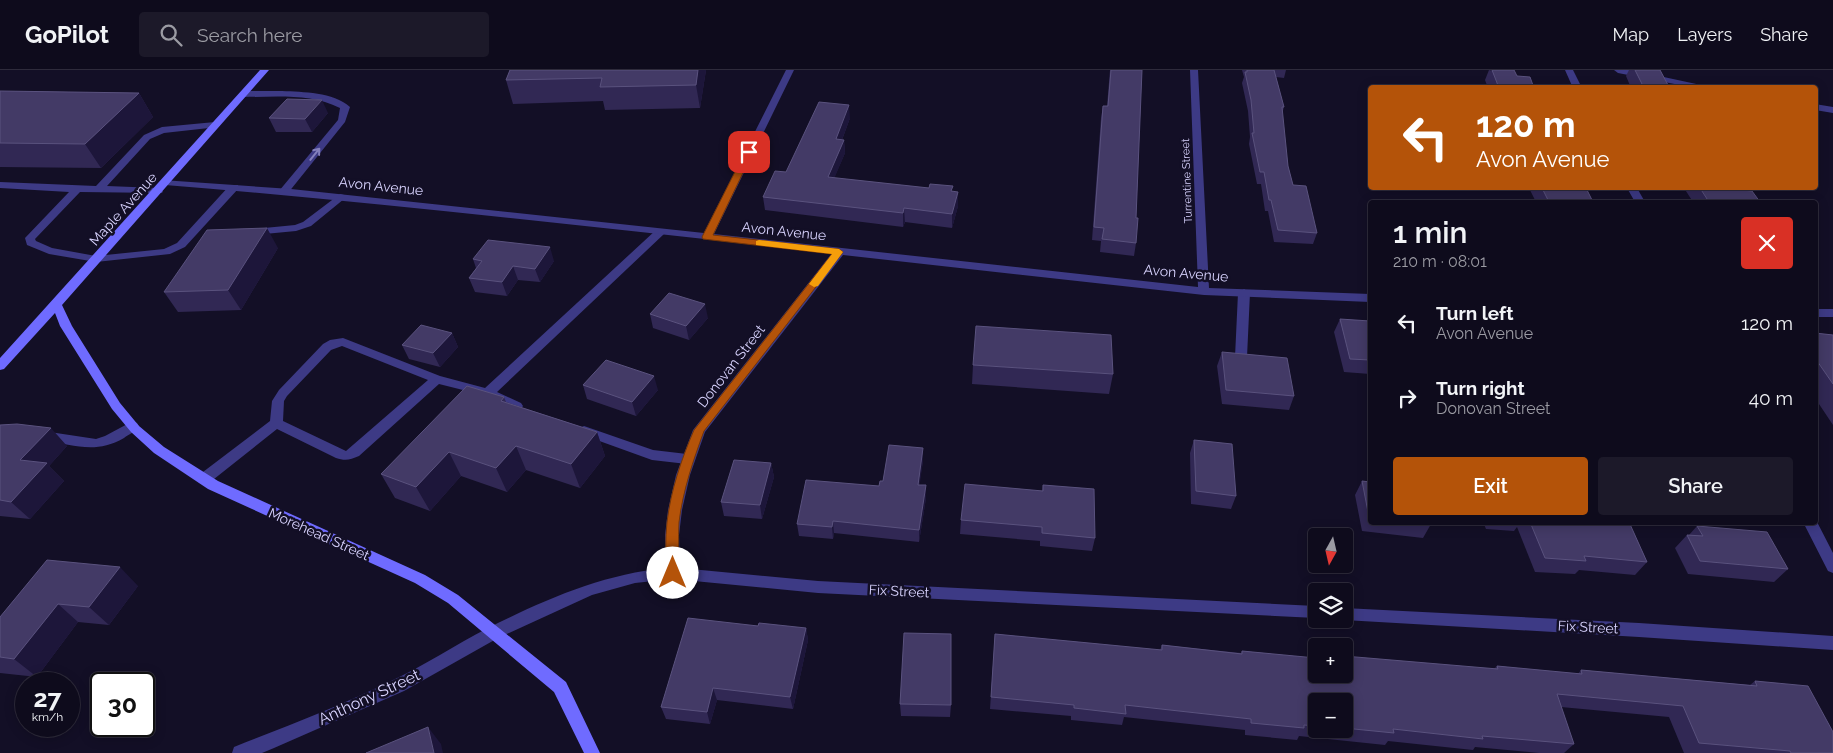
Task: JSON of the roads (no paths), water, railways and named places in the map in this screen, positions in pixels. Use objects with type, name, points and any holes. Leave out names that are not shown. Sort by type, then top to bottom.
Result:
[{"type":"street","name":"Maple Avenue","points":[[0,366],[57,305],[265,70]]},
{"type":"street","points":[[707,237],[790,70]]},
{"type":"street","name":"Turrentine Street","points":[[1194,70],[1204,292]]},
{"type":"street","points":[[1569,70],[1576,85]]},
{"type":"street","points":[[1618,70],[1696,85]]},
{"type":"street","points":[[244,94],[296,95],[324,98],[333,100],[345,107],[342,120],[284,191]]},
{"type":"street","points":[[1818,108],[1833,110]]},
{"type":"street","points":[[99,189],[147,137],[162,130],[215,125]]},
{"type":"street","name":"Avon Avenue","points":[[0,185],[77,189],[162,186],[234,187],[284,191],[1204,292],[1368,298]]},
{"type":"street","points":[[77,189],[30,238],[31,243],[49,251],[96,259],[166,252],[181,246],[234,187]]},
{"type":"street","points":[[239,233],[302,226],[340,197]]},
{"type":"street","points":[[488,393],[660,232]]},
{"type":"street","points":[[189,236],[204,236]]},
{"type":"street","name":"Donovan Street","points":[[673,573],[673,524],[678,491],[687,459],[699,430],[839,252]]},
{"type":"street","points":[[1241,357],[1244,292]]},
{"type":"street","name":"Morehead Street","points":[[57,305],[66,326],[116,406],[133,426],[159,450],[204,479],[248,502],[420,579],[453,599],[560,687],[592,753]]},
{"type":"street","points":[[1818,313],[1833,313]]},
{"type":"street","points":[[204,479],[276,423],[278,401],[283,393],[334,343],[343,342],[437,379],[488,393],[517,406]]},
{"type":"street","points":[[276,423],[341,455],[347,456],[354,453],[437,379]]},
{"type":"street","points":[[26,435],[94,444],[117,436],[133,426]]},
{"type":"street","points":[[573,427],[652,455],[687,459]]},
{"type":"street","points":[[1812,525],[1833,566]]},
{"type":"street","name":"Fix Street","points":[[493,633],[589,590],[635,577],[673,573],[818,587],[1308,612]]},
{"type":"street","name":"Fix Street","points":[[1353,614],[1630,629],[1833,643]]},
{"type":"street","name":"Anthony Street","points":[[240,753],[268,744],[398,686],[493,633]]}]
